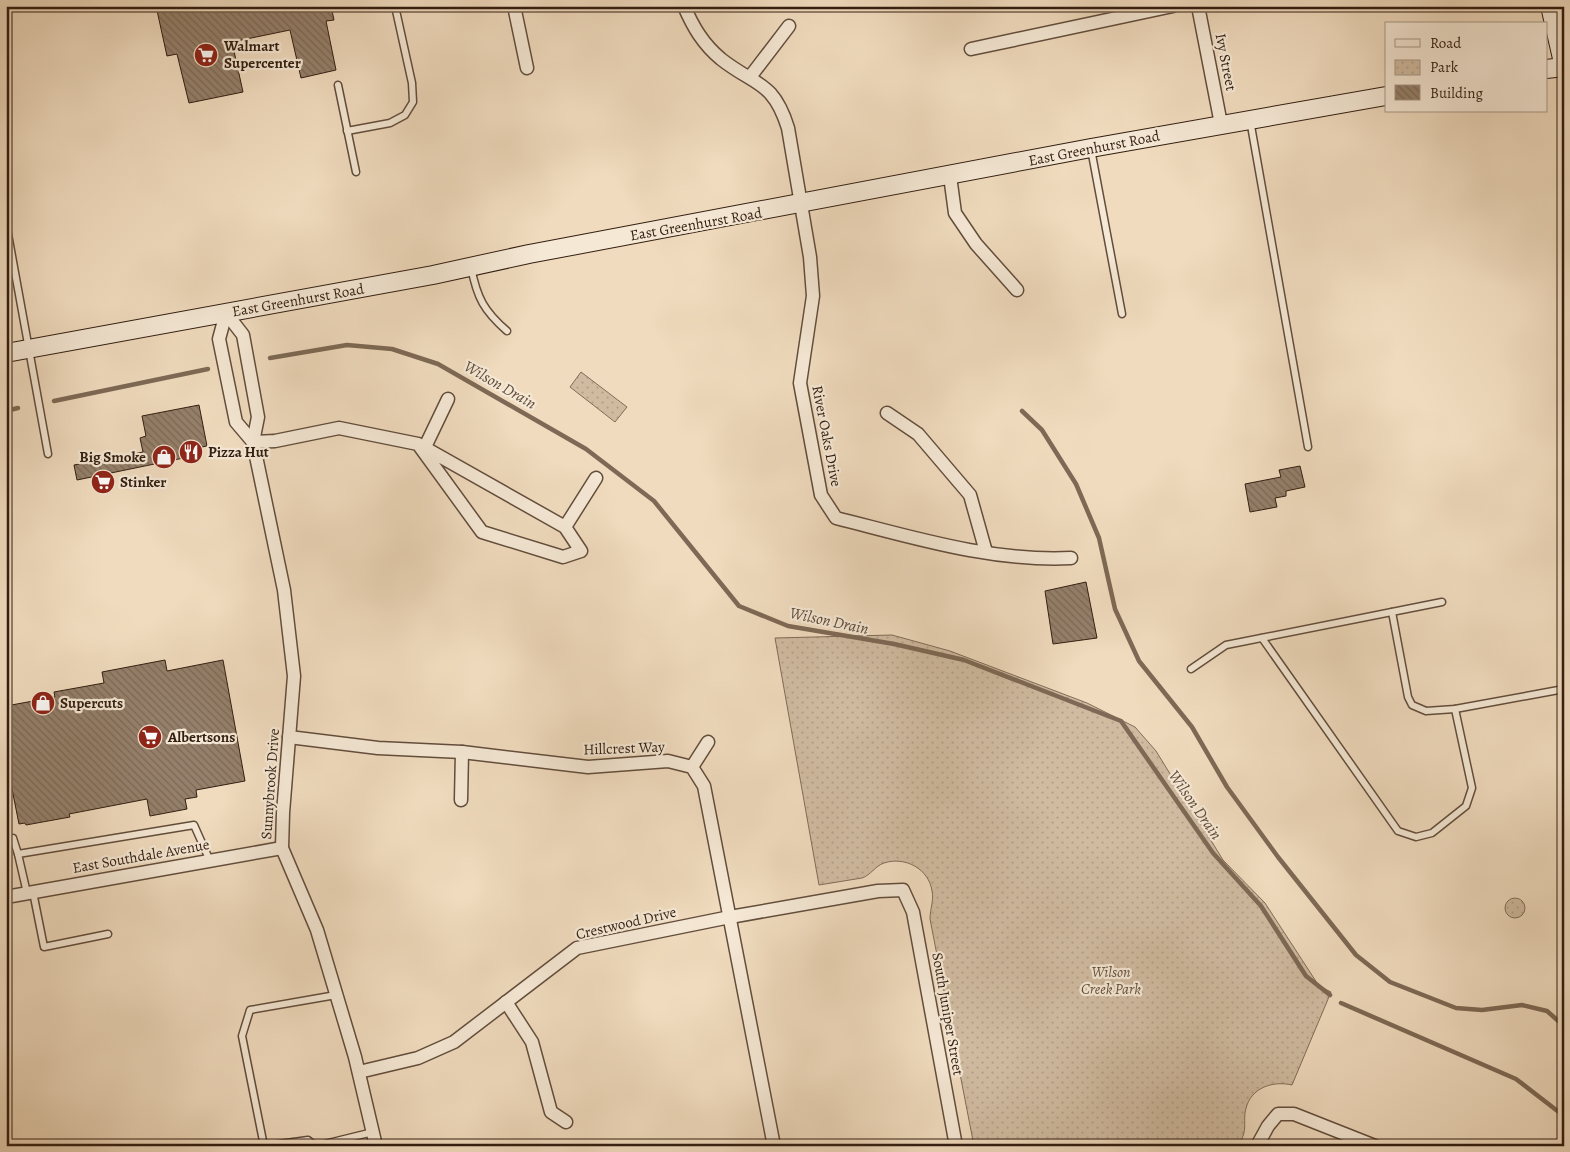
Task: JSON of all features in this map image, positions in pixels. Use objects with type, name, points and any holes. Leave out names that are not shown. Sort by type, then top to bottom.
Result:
[{"type":"main road","points":[[1548,70],[1564,67],[1550,6]]},
{"type":"main road","name":"East Greenhurst Road","points":[[6,353],[471,267],[1091,148],[1385,96]]},
{"type":"street","points":[[514,6],[527,68]]},
{"type":"street","points":[[684,6],[696,33],[722,59],[771,93],[782,108],[788,128],[800,204]]},
{"type":"street","points":[[971,49],[1173,6]]},
{"type":"street","name":"Ivy Street","points":[[1198,6],[1221,124]]},
{"type":"street","points":[[750,77],[789,26]]},
{"type":"street","points":[[950,176],[955,213],[976,244],[1017,290]]},
{"type":"street","name":"River Oaks Drive","points":[[800,204],[810,257],[813,296],[800,384],[822,495],[836,518],[972,551],[1009,557],[1071,558]]},
{"type":"street","name":"Sunnybrook Drive","points":[[226,313],[219,339],[236,422],[253,442]]},
{"type":"street","name":"Sunnybrook Drive","points":[[226,313],[243,335],[258,417],[253,442],[284,590],[294,676],[282,848],[317,930],[359,1072],[376,1146]]},
{"type":"street","points":[[421,446],[448,400]]},
{"type":"street","points":[[887,412],[918,434],[970,495],[986,552]]},
{"type":"street","points":[[253,442],[275,441],[339,428],[421,446],[565,527],[581,551],[563,557],[482,532],[421,446]]},
{"type":"street","points":[[565,527],[596,478]]},
{"type":"street","name":"Hillcrest Way","points":[[289,737],[378,748],[462,752],[588,767],[668,761],[692,767]]},
{"type":"street","points":[[708,742],[692,767],[704,786],[774,1146]]},
{"type":"street","points":[[461,800],[462,752]]},
{"type":"street","name":"East Southdale Avenue","points":[[6,897],[282,848]]},
{"type":"street","name":"Crestwood Drive","points":[[359,1072],[418,1058],[454,1042],[577,948],[730,917],[878,891],[903,890]]},
{"type":"street","name":"South Juniper Street","points":[[903,890],[913,912],[956,1146]]},
{"type":"street","points":[[506,1002],[532,1042],[551,1112],[566,1122]]},
{"type":"street","points":[[1257,1146],[1278,1114],[1294,1114],[1375,1146]]},
{"type":"lane","points":[[348,131],[390,123],[404,114],[413,102],[412,83],[395,6]]},
{"type":"lane","points":[[338,85],[356,172]]},
{"type":"lane","points":[[1250,119],[1308,447]]},
{"type":"lane","points":[[1091,148],[1122,314]]},
{"type":"lane","points":[[6,222],[48,454]]},
{"type":"lane","points":[[471,267],[475,288],[489,315],[507,331]]},
{"type":"lane","points":[[1191,669],[1226,645],[1442,602]]},
{"type":"lane","points":[[1392,612],[1408,697],[1412,705],[1426,711],[1455,709],[1564,689]]},
{"type":"lane","points":[[1262,638],[1398,831],[1416,837],[1432,833],[1466,806],[1472,788],[1455,709]]},
{"type":"lane","points":[[18,854],[194,825],[210,861]]},
{"type":"lane","points":[[6,840],[13,838],[44,947],[108,934]]},
{"type":"lane","points":[[336,995],[250,1010],[242,1036],[264,1146],[308,1140],[316,1146],[373,1132]]},
{"type":"green space","points":[[581,372],[627,407],[615,422],[570,387]]},
{"type":"green space","name":"Wilson Creek Park","points":[[892,635],[950,651],[1087,703],[1135,727],[1156,751],[1223,860],[1265,903],[1319,986],[1331,992],[1292,1085],[1266,1086],[1255,1093],[1245,1111],[1244,1134],[1238,1146],[974,1146],[930,919],[933,898],[930,883],[926,876],[915,866],[900,861],[892,861],[881,864],[862,878],[819,885],[775,638]]},
{"type":"green space","points":[[1515,898],[1522,901],[1525,908],[1522,915],[1515,918],[1508,915],[1505,908],[1508,901]]},
{"type":"building","name":"Walmart Supercenter","points":[[156,6],[331,6],[334,20],[326,21],[336,70],[301,78],[290,30],[232,42],[243,92],[189,103],[177,54],[167,56]]},
{"type":"building","points":[[199,405],[207,446],[197,448],[198,455],[77,480],[74,465],[143,452],[140,438],[146,436],[142,416]]},
{"type":"building","points":[[1300,466],[1305,487],[1286,491],[1286,496],[1275,498],[1277,507],[1250,512],[1245,484],[1281,477],[1279,470]]},
{"type":"building","points":[[1086,582],[1097,638],[1053,644],[1045,591]]},
{"type":"building","name":"Albertsons","points":[[165,660],[167,671],[223,660],[245,781],[196,790],[197,797],[185,799],[187,809],[150,816],[147,799],[69,814],[70,817],[26,825],[25,823],[19,824],[6,759],[6,706],[55,697],[54,692],[104,683],[102,672]]},
{"type":"waterway","name":"Wilson Drain","points":[[270,358],[347,345],[392,349],[438,364],[586,449],[654,501],[739,606],[788,626],[894,644],[964,660],[1121,721],[1213,853],[1261,906],[1306,976],[1330,995]]},
{"type":"waterway","name":"Wilson Drain","points":[[54,401],[208,369]]},
{"type":"waterway","name":"Wilson Drain","points":[[6,411],[18,408]]},
{"type":"waterway","points":[[1022,411],[1042,430],[1076,484],[1099,538],[1115,609],[1139,661],[1192,727],[1227,787],[1278,857],[1356,955],[1390,982],[1456,1008],[1482,1010],[1522,1005],[1547,1011],[1564,1026]]},
{"type":"waterway","name":"Wilson Drain","points":[[1341,1003],[1516,1079],[1564,1116]]},
{"type":"place","name":"Walmart Supercenter","points":[[206,55]]},
{"type":"place","name":"Pizza Hut","points":[[191,452]]},
{"type":"place","name":"Big Smoke","points":[[164,457]]},
{"type":"place","name":"Stinker","points":[[103,482]]},
{"type":"place","name":"Supercuts","points":[[43,703]]},
{"type":"place","name":"Albertsons","points":[[150,737]]}]
